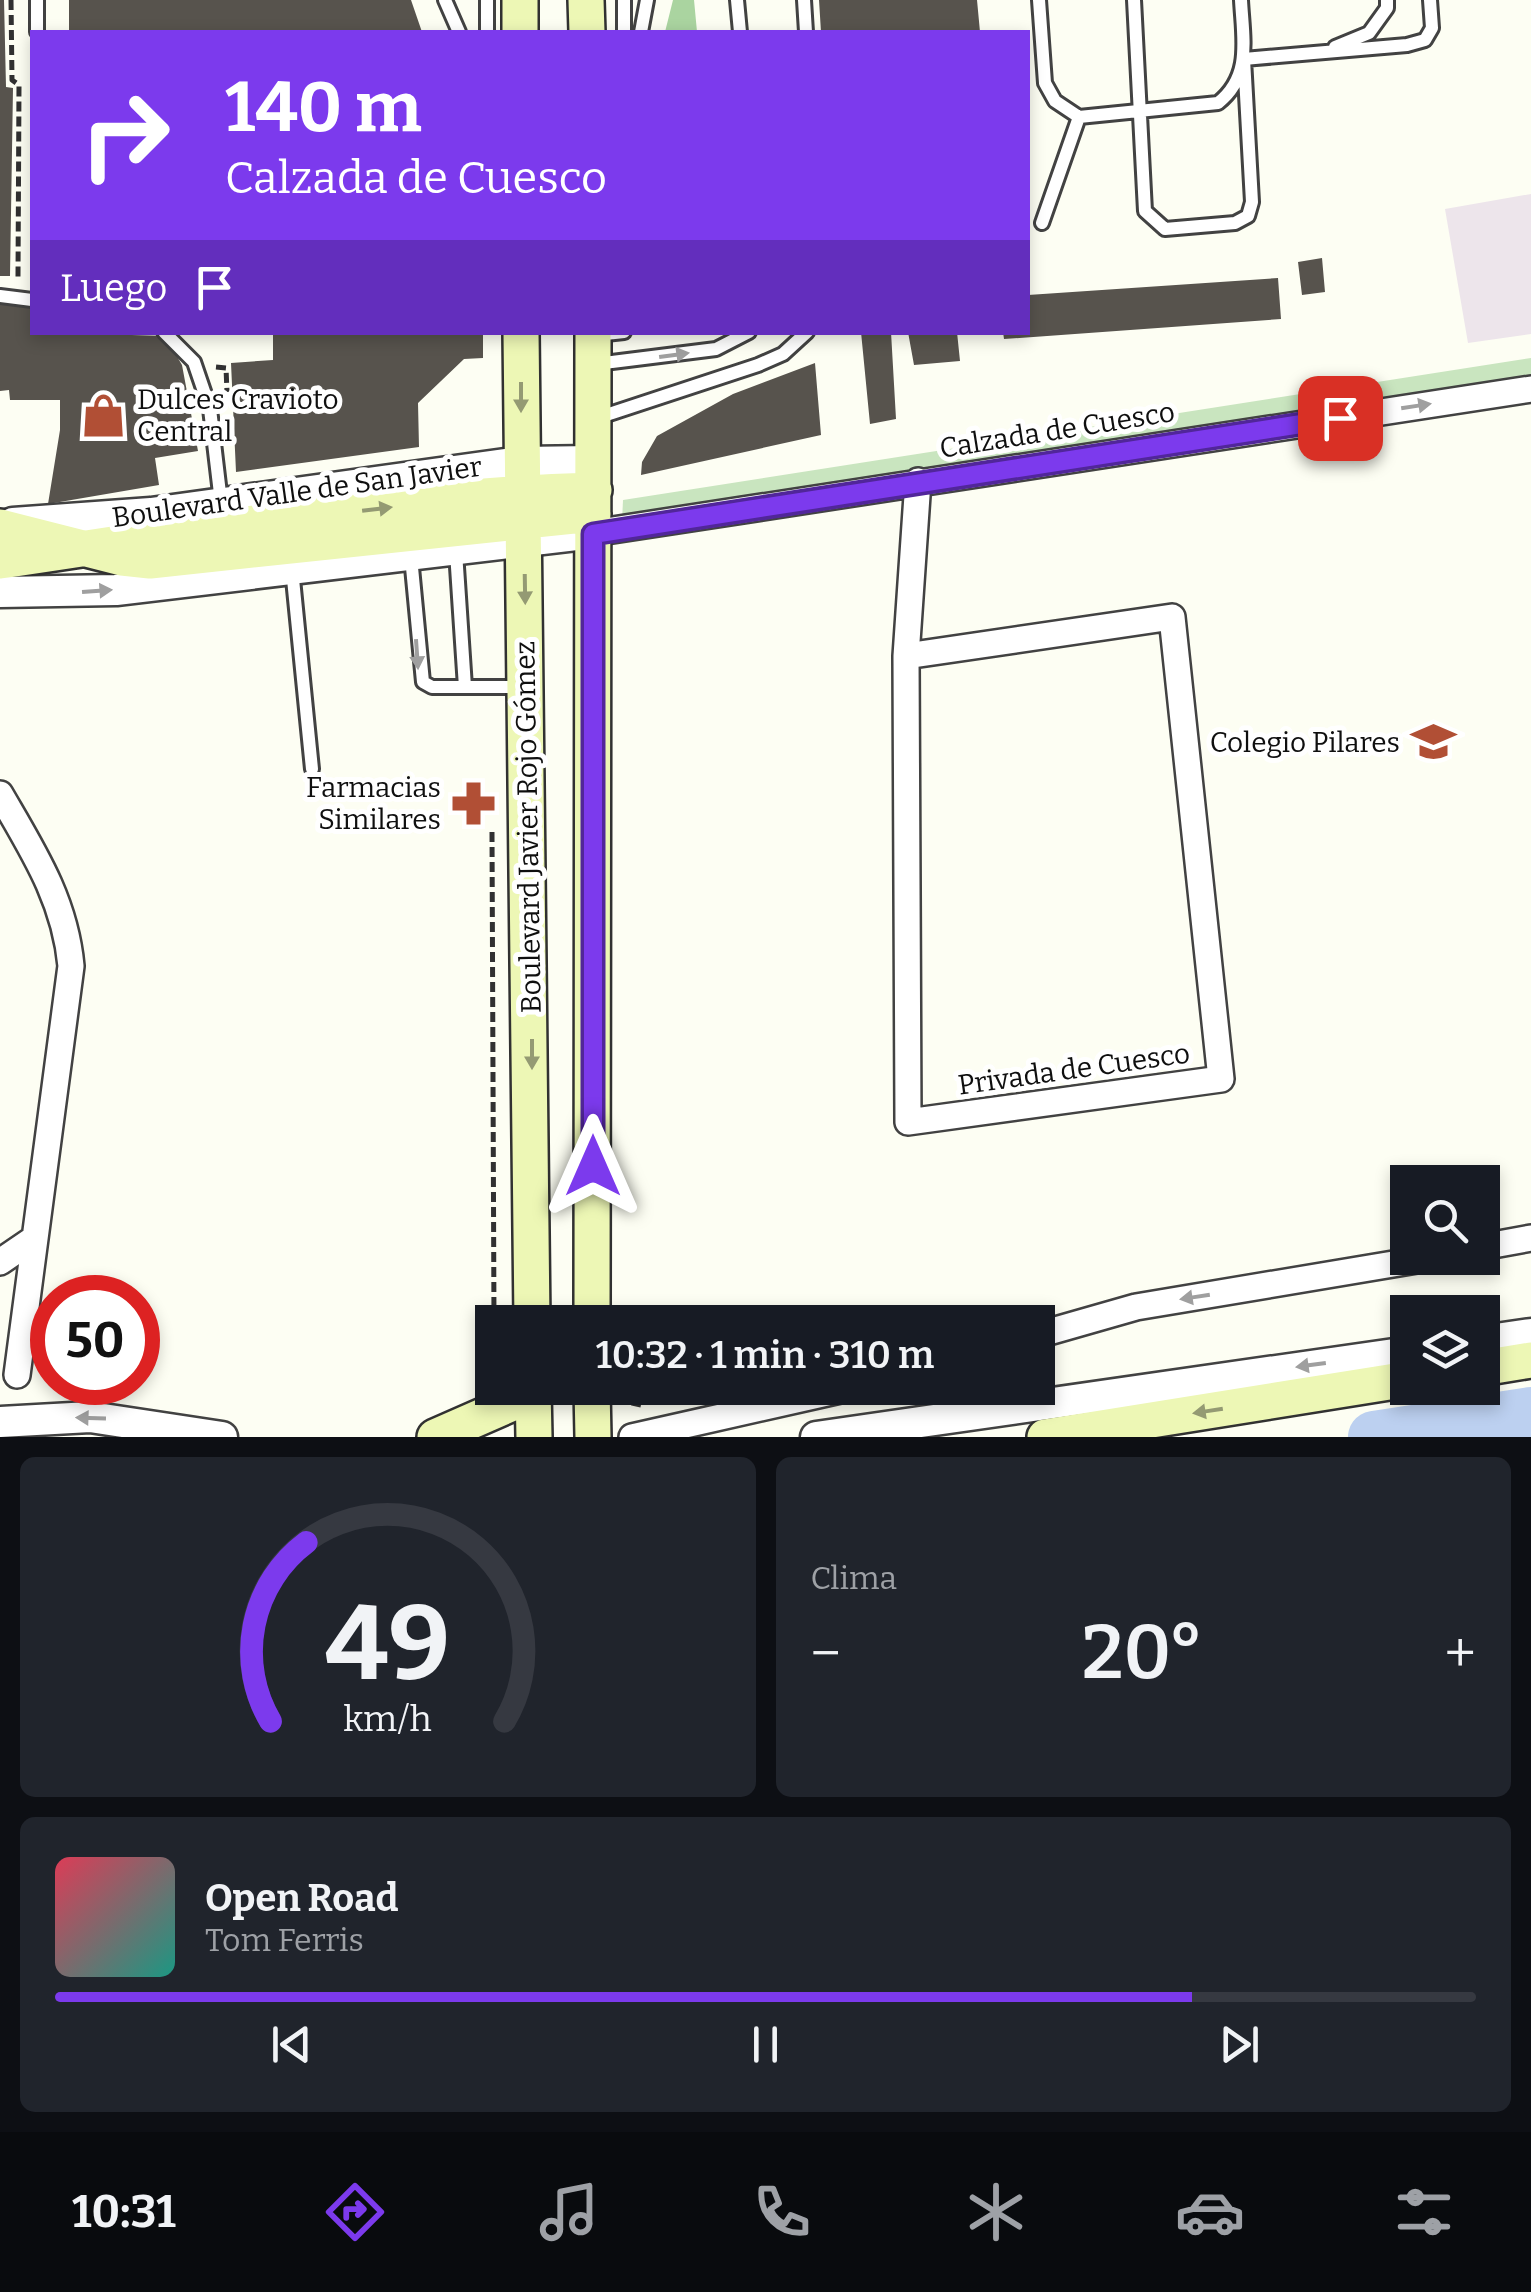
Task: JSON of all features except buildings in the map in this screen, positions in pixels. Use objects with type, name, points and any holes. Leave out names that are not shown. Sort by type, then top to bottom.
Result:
[{"type":"main road","points":[[520,0],[520,30]]},
{"type":"main road","points":[[586,0],[587,30]]},
{"type":"main road","name":"Boulevard Javier Rojo Gómez","points":[[520,335],[532,1305]]},
{"type":"main road","points":[[592,1305],[593,500],[594,419],[601,341]]},
{"type":"main road","name":"Boulevard Valle de San Javier","points":[[0,561],[137,538],[593,500]]},
{"type":"main road","name":"Boulevard Valle de San Javier","points":[[0,525],[87,548]]},
{"type":"main road","points":[[1500,1365],[1531,1360]]},
{"type":"main road","points":[[1045,1437],[1390,1383]]},
{"type":"main road","points":[[435,1437],[503,1405]]},
{"type":"main road","points":[[533,1405],[534,1437]]},
{"type":"main road","points":[[592,1405],[593,1437]]},
{"type":"street","name":"Calzada de Cuesco","points":[[593,500],[918,481],[1531,389]]},
{"type":"street","name":"Privada de Cuesco","points":[[906,656],[1172,616],[1220,1079],[908,1122],[906,656],[918,481]]},
{"type":"street","name":"Boulevard Valle de San Javier","points":[[0,525],[80,522],[221,502],[523,504],[593,500]]},
{"type":"street","name":"Boulevard Valle de San Javier","points":[[0,592],[98,592],[456,552],[523,504]]},
{"type":"street","points":[[0,794],[53,886],[68,929],[70,966],[17,1376]]},
{"type":"street","points":[[1500,1244],[1531,1238]]},
{"type":"street","points":[[0,1262],[32,1240]]},
{"type":"street","points":[[1055,1329],[1136,1307],[1390,1265]]},
{"type":"street","points":[[1500,1338],[1531,1334]]},
{"type":"street","points":[[816,1437],[1390,1355]]},
{"type":"street","points":[[632,1437],[773,1405]]},
{"type":"street","points":[[0,1422],[90,1417],[222,1437]]},
{"type":"lane","points":[[37,0],[37,30]]},
{"type":"lane","points":[[445,0],[458,30]]},
{"type":"lane","points":[[486,0],[487,30]]},
{"type":"lane","points":[[624,0],[624,30]]},
{"type":"lane","points":[[641,30],[647,0]]},
{"type":"lane","points":[[736,0],[740,30]]},
{"type":"lane","points":[[804,0],[806,30]]},
{"type":"lane","points":[[1039,0],[1045,83],[1055,101],[1078,117],[1218,103],[1240,79],[1244,59]]},
{"type":"lane","points":[[1134,0],[1146,211],[1153,222],[1166,229],[1235,223],[1248,216],[1252,202],[1241,0]]},
{"type":"lane","points":[[1318,53],[1369,33],[1388,8],[1387,0]]},
{"type":"lane","points":[[1244,59],[1424,40],[1432,28],[1430,0]]},
{"type":"lane","points":[[1042,223],[1078,117]]},
{"type":"lane","points":[[0,296],[30,300]]},
{"type":"lane","points":[[167,335],[194,362],[210,409],[221,502]]},
{"type":"lane","points":[[601,341],[716,349],[743,335]]},
{"type":"lane","points":[[594,419],[758,365],[783,354],[804,335]]},
{"type":"lane","points":[[456,552],[465,687]]},
{"type":"lane","points":[[411,557],[418,671],[432,688],[526,687]]},
{"type":"lane","points":[[292,569],[312,769]]},
{"type":"path","points":[[12,0],[12,80],[19,85],[16,276],[30,278]]},
{"type":"shaded area","points":[[1531,194],[1531,334],[1468,343],[1445,209]]},
{"type":"green space","points":[[673,0],[694,0],[697,30],[666,30]]},
{"type":"green space","points":[[1531,358],[1531,387],[622,522],[623,500]]},
{"type":"waterway","points":[[1374,1437],[1531,1413]]},
{"type":"place","name":"Dulces Cravioto Central","points":[[104,415]]},
{"type":"place","name":"Colegio Pilares","points":[[1433,742]]},
{"type":"place","name":"Farmacias Similares","points":[[474,803]]},
{"type":"route","points":[[593,1166],[593,534],[726,510],[1340,418]]}]
